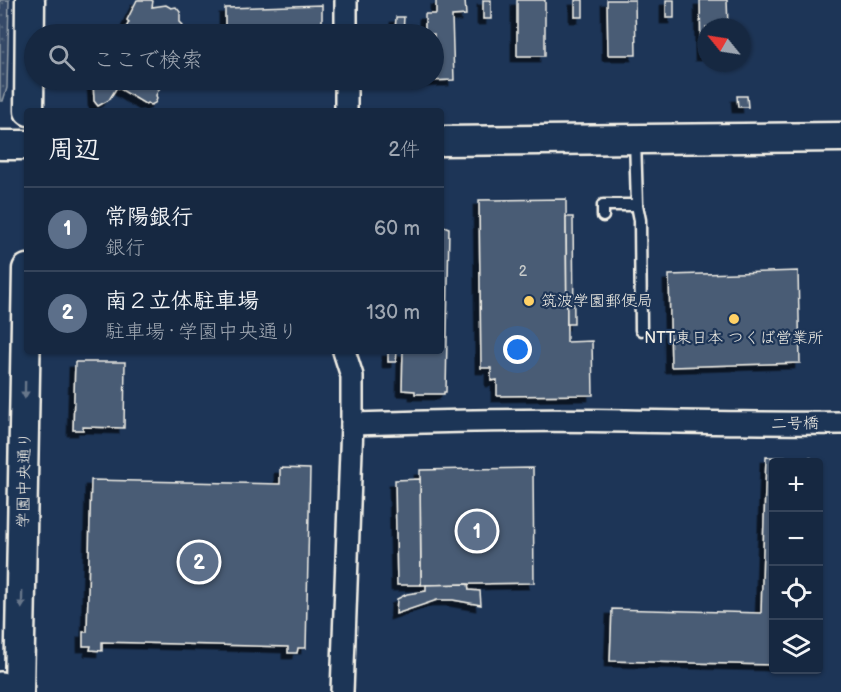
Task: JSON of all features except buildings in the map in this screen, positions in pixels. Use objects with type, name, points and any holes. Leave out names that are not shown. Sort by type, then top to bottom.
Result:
[{"type":"street","points":[[30,0],[30,24]]},
{"type":"street","points":[[346,0],[346,24]]},
{"type":"street","points":[[29,90],[29,108]]},
{"type":"street","points":[[444,141],[841,136]]},
{"type":"street","points":[[0,145],[24,145]]},
{"type":"street","name":"学園中央通り","points":[[20,692],[26,354]]},
{"type":"street","points":[[342,692],[352,424],[352,376],[345,354]]},
{"type":"street","name":"二号橋","points":[[352,424],[467,421],[841,423]]},
{"type":"lane","points":[[635,139],[637,205],[640,220],[641,330]]},
{"type":"lane","points":[[603,216],[603,205],[637,205]]},
{"type":"shaded area","points":[[0,0],[9,0],[7,88],[3,101],[0,101]]},
{"type":"place","name":"筑波学園郵便局","points":[[529,301]]},
{"type":"place","name":"NTT東日本 つくば営業所","points":[[734,319]]},
{"type":"place","name":"常陽銀行","points":[[477,531]]},
{"type":"place","name":"南２立体駐車場","points":[[199,562]]}]
